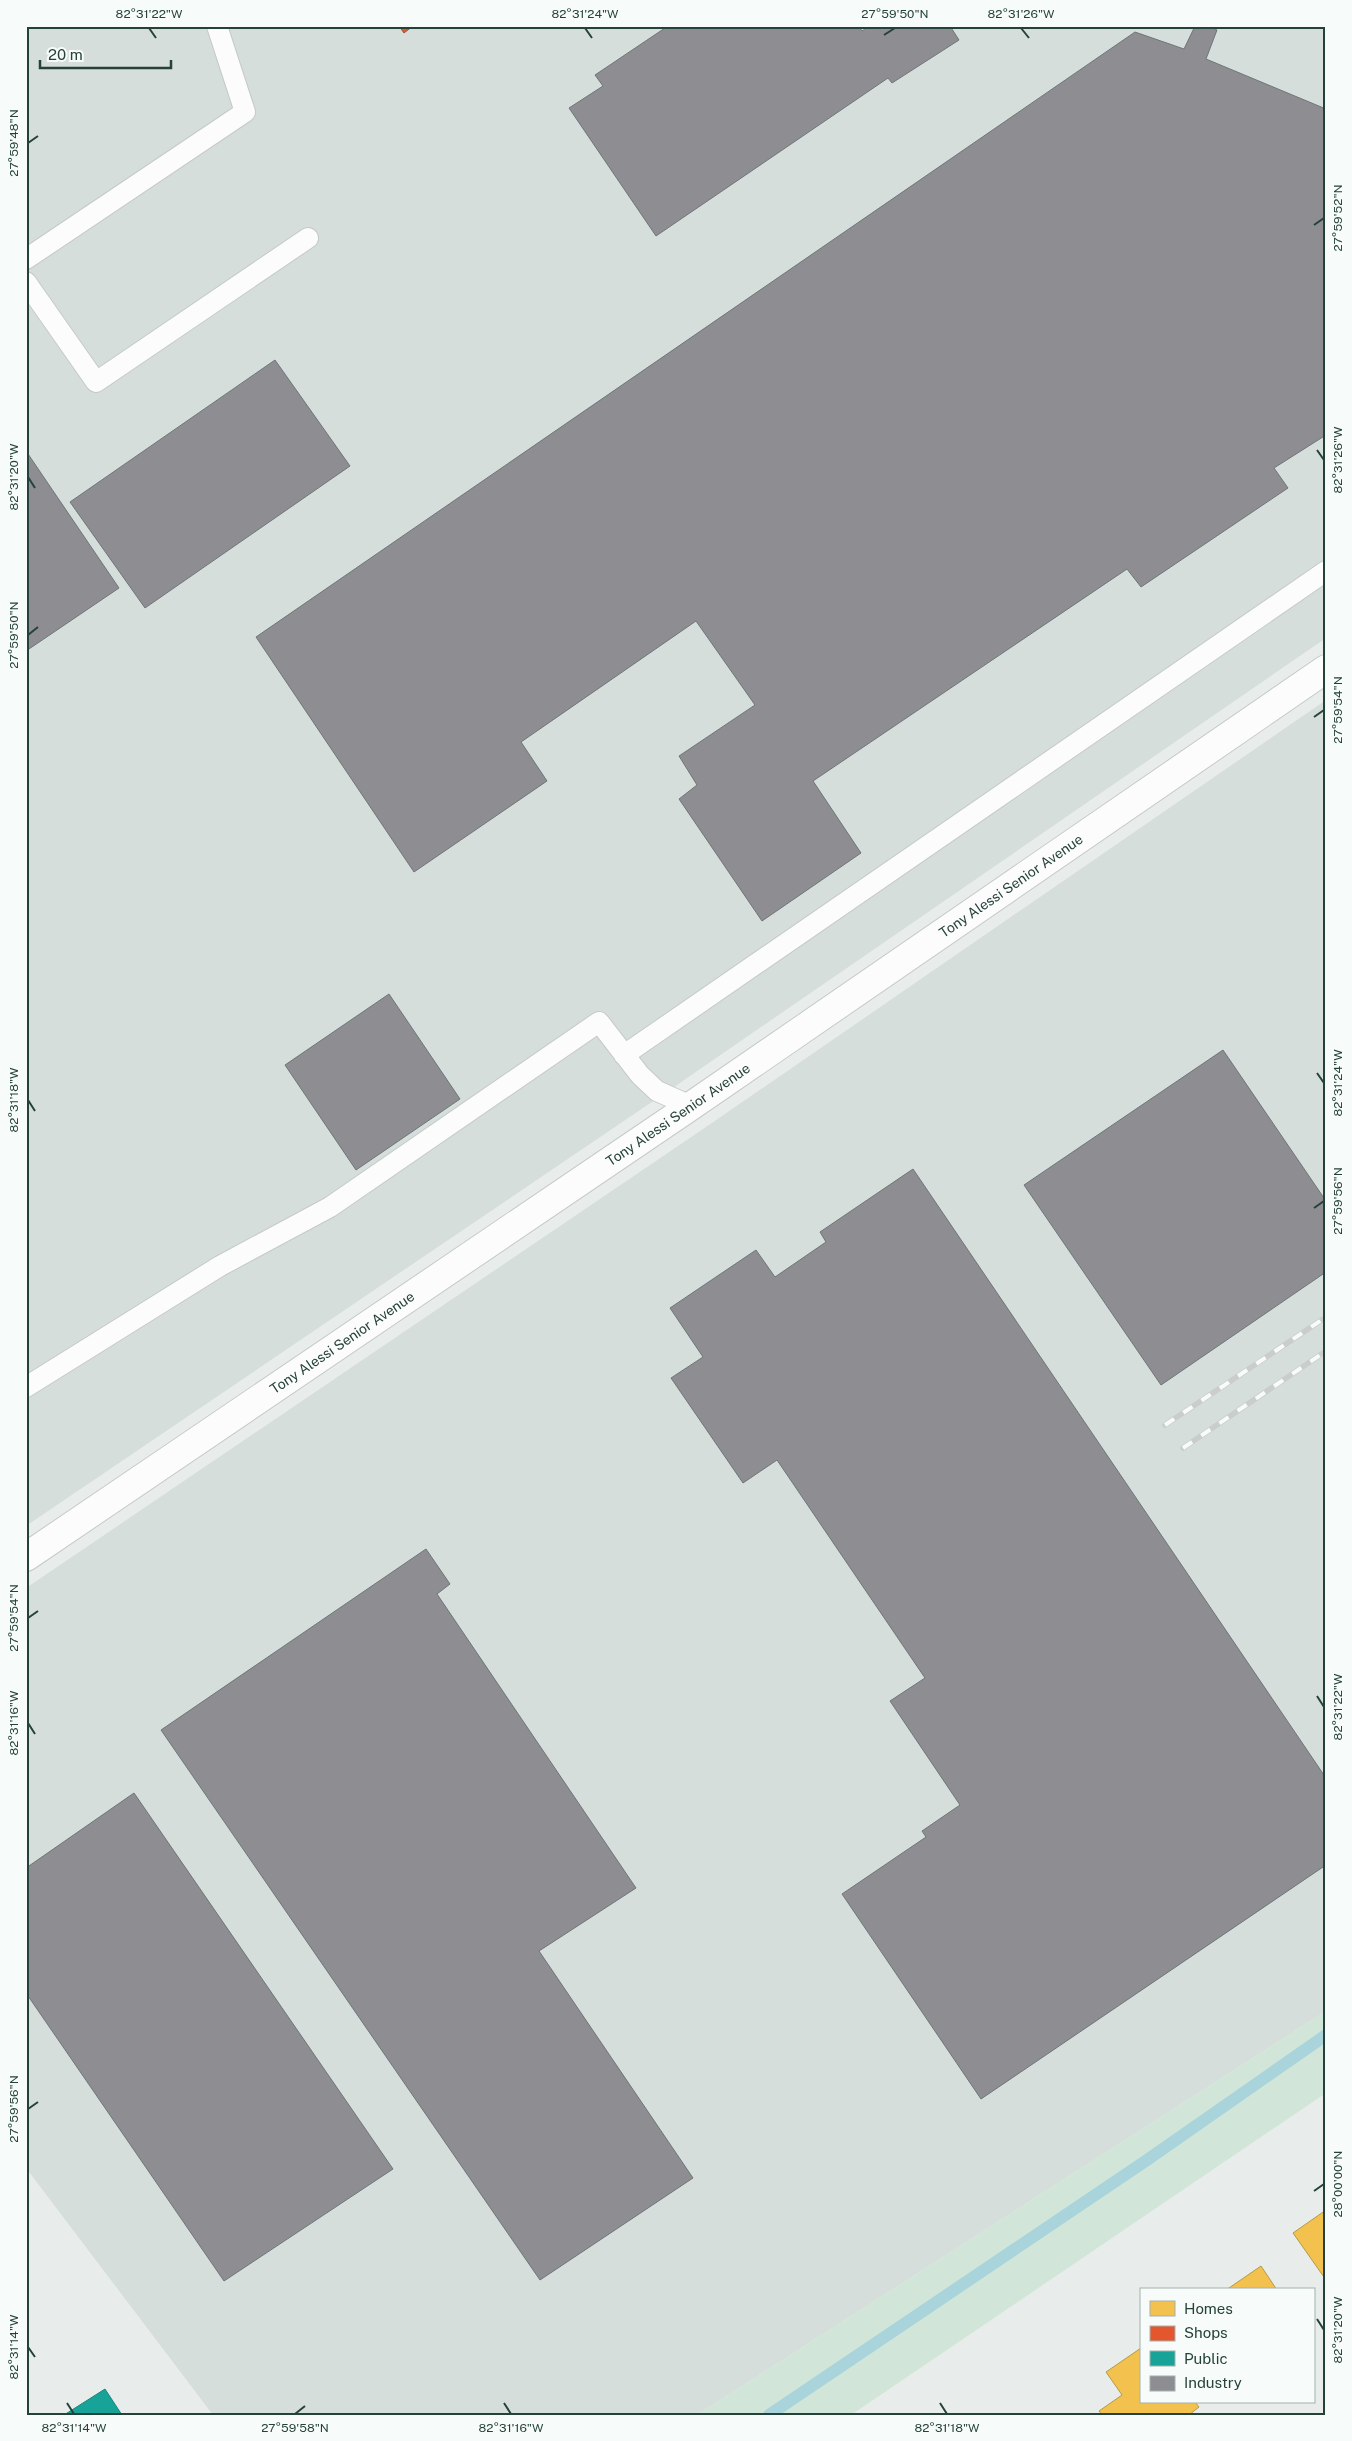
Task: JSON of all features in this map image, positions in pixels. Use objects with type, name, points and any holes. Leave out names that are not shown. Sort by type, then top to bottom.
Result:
[{"type":"street","name":"Tony Alessi Senior Avenue","points":[[26,1556],[691,1106],[1326,669]]},
{"type":"lane","points":[[26,259],[245,112],[217,26]]},
{"type":"lane","points":[[26,282],[96,382],[308,238]]},
{"type":"lane","points":[[624,1055],[1326,571]]},
{"type":"lane","points":[[26,1387],[220,1266],[330,1207],[599,1022],[640,1075],[657,1091],[691,1106]]},
{"type":"shaded area","points":[[26,26],[1326,26],[1326,638],[677,1085],[26,1526]]},
{"type":"shaded area","points":[[1326,700],[1326,2011],[697,2415],[213,2415],[26,2168],[26,1588],[706,1127]]},
{"type":"green space","points":[[1326,2011],[1326,2093],[851,2415],[697,2415]]},
{"type":"building: Homes","points":[[1326,2210],[1326,2280],[1293,2233]]},
{"type":"building: Homes","points":[[1261,2266],[1276,2288],[1229,2288]]},
{"type":"building: Homes","points":[[1140,2349],[1140,2404],[1197,2404],[1199,2407],[1189,2415],[1102,2415],[1099,2411],[1122,2395],[1106,2372]]},
{"type":"building: Shops","points":[[399,26],[413,26],[404,33]]},
{"type":"building: Public","points":[[105,2389],[122,2415],[64,2415]]},
{"type":"building: Industry","points":[[668,26],[859,26],[862,31],[869,26],[950,26],[959,40],[892,83],[888,78],[656,236],[569,108],[603,86],[595,75]]},
{"type":"building: Industry","points":[[1195,26],[1208,26],[1217,30],[1206,59],[1326,109],[1326,435],[1274,468],[1288,488],[1141,587],[1127,569],[813,781],[861,853],[762,921],[679,799],[697,785],[679,756],[755,705],[696,621],[521,742],[547,781],[414,872],[256,637],[1135,32],[1184,49]]},
{"type":"building: Industry","points":[[275,360],[350,466],[145,608],[70,502]]},
{"type":"building: Industry","points":[[26,451],[119,588],[26,651]]},
{"type":"building: Industry","points":[[389,994],[460,1099],[356,1170],[285,1065]]},
{"type":"building: Industry","points":[[1223,1050],[1326,1201],[1326,1272],[1161,1385],[1024,1185]]},
{"type":"building: Industry","points":[[913,1169],[1326,1778],[1326,1865],[981,2099],[842,1894],[926,1837],[922,1831],[960,1805],[890,1701],[925,1678],[777,1460],[743,1483],[671,1378],[703,1357],[670,1308],[756,1250],[775,1277],[826,1242],[820,1232]]},
{"type":"building: Industry","points":[[426,1549],[450,1584],[437,1594],[636,1888],[539,1951],[693,2178],[540,2280],[161,1730]]},
{"type":"building: Industry","points":[[134,1793],[393,2169],[224,2281],[26,1993],[26,1868]]},
{"type":"waterway","points":[[769,2415],[1147,2160],[1326,2035]]},
{"type":"railway","points":[[1165,1425],[1326,1317]]},
{"type":"railway","points":[[1183,1448],[1326,1351]]}]
